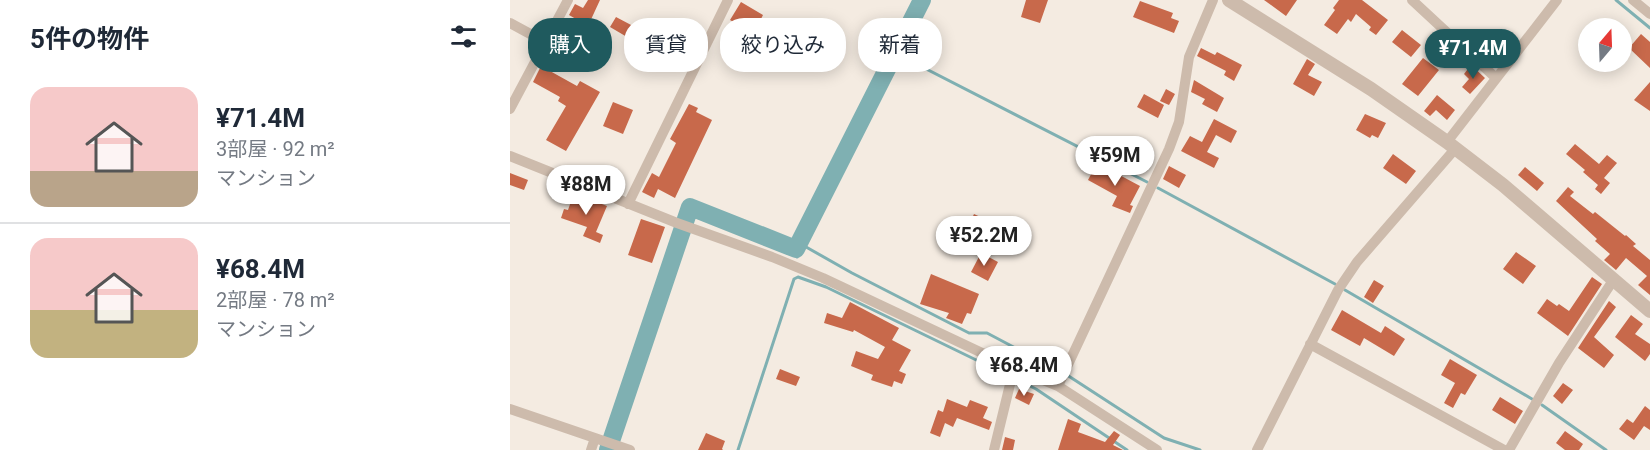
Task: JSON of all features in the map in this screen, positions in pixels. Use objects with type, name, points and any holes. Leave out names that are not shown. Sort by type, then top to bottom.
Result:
[{"type":"street","points":[[558,18],[568,0]]},
{"type":"street","points":[[627,204],[728,0]]},
{"type":"street","points":[[1062,377],[1169,150],[1179,122],[1189,57],[1213,0]]},
{"type":"street","points":[[1229,0],[1371,88],[1451,145],[1503,185],[1649,307]]},
{"type":"street","points":[[1412,0],[1496,78]]},
{"type":"street","points":[[1257,450],[1338,290],[1357,262],[1451,145],[1496,78],[1557,0]]},
{"type":"street","points":[[1633,0],[1650,14]]},
{"type":"street","points":[[510,23],[528,33]]},
{"type":"street","points":[[510,109],[529,72]]},
{"type":"street","points":[[510,156],[688,228],[804,269],[1014,368],[1062,377],[1137,437],[1157,450]]},
{"type":"street","points":[[1509,450],[1559,363],[1614,279]]},
{"type":"street","points":[[1310,344],[1504,450]]},
{"type":"street","points":[[994,450],[1014,368]]},
{"type":"street","points":[[510,409],[630,450]]},
{"type":"street","points":[[1133,450],[1137,437]]},
{"type":"street","points":[[591,450],[599,440]]},
{"type":"building","points":[[588,0],[600,0],[592,18],[574,18],[569,15],[575,4],[583,8]]},
{"type":"building","points":[[1026,0],[1048,0],[1040,23],[1021,17]]},
{"type":"building","points":[[1264,0],[1297,0],[1286,16]]},
{"type":"building","points":[[1339,0],[1362,0],[1388,20],[1376,35],[1369,30],[1371,27],[1356,14],[1351,22],[1348,19],[1337,34],[1324,25]]},
{"type":"building","points":[[1140,1],[1173,13],[1171,18],[1179,21],[1174,33],[1133,17]]},
{"type":"building","points":[[741,2],[763,15],[762,18],[731,18]]},
{"type":"building","points":[[616,17],[624,21],[624,35],[612,28]]},
{"type":"building","points":[[1402,30],[1421,45],[1411,57],[1392,42]]},
{"type":"building","points":[[1641,34],[1650,42],[1650,68],[1632,51],[1632,44]]},
{"type":"building","points":[[1201,48],[1215,55],[1217,52],[1242,65],[1234,81],[1224,75],[1226,71],[1197,56]]},
{"type":"building","points":[[1423,58],[1439,70],[1418,96],[1402,84]]},
{"type":"building","points":[[1307,59],[1315,64],[1308,75],[1322,82],[1314,96],[1293,84]]},
{"type":"building","points":[[1471,65],[1485,78],[1470,94],[1462,87],[1469,79],[1464,74]]},
{"type":"building","points":[[538,72],[552,72],[577,86],[580,81],[600,92],[566,151],[546,140],[566,106],[558,101],[560,97],[533,82]]},
{"type":"building","points":[[1194,80],[1224,98],[1217,112],[1202,104],[1205,99],[1191,92]]},
{"type":"building","points":[[1650,82],[1650,111],[1634,100]]},
{"type":"building","points":[[1166,89],[1175,94],[1169,105],[1160,101]]},
{"type":"building","points":[[1144,94],[1164,105],[1158,118],[1137,107]]},
{"type":"building","points":[[1437,95],[1455,110],[1447,120],[1436,110],[1430,116],[1424,111]]},
{"type":"building","points":[[613,102],[633,110],[623,134],[603,126]]},
{"type":"building","points":[[689,104],[698,108],[696,112],[712,120],[675,198],[658,189],[654,198],[642,192],[652,173],[659,177],[676,143],[670,139]]},
{"type":"building","points":[[1365,114],[1386,123],[1378,138],[1372,135],[1370,138],[1356,130]]},
{"type":"building","points":[[1214,119],[1237,131],[1231,143],[1216,135],[1207,152],[1219,158],[1214,168],[1181,151],[1190,136],[1202,142]]},
{"type":"building","points":[[1575,144],[1599,164],[1607,155],[1617,163],[1604,178],[1610,183],[1601,194],[1595,189],[1598,185],[1583,172],[1585,170],[1566,154]]},
{"type":"building","points":[[1393,154],[1416,171],[1406,184],[1383,168]]},
{"type":"building","points":[[1097,163],[1140,186],[1130,205],[1133,206],[1130,213],[1112,206],[1117,196],[1088,180]]},
{"type":"building","points":[[1169,166],[1186,175],[1179,188],[1163,179]]},
{"type":"building","points":[[1525,167],[1544,183],[1537,191],[1518,175]]},
{"type":"building","points":[[510,173],[528,180],[524,190],[510,185]]},
{"type":"building","points":[[1568,187],[1574,192],[1570,196],[1626,235],[1636,244],[1633,246],[1650,260],[1650,295],[1638,285],[1647,276],[1626,258],[1616,270],[1604,260],[1610,254],[1595,241],[1597,239],[1556,201]]},
{"type":"building","points":[[574,193],[607,206],[596,232],[603,235],[600,243],[583,236],[587,227],[561,218],[564,209],[568,210]]},
{"type":"building","points":[[974,214],[989,221],[981,236],[967,229]]},
{"type":"building","points":[[641,219],[665,227],[652,263],[628,255]]},
{"type":"building","points":[[1516,252],[1536,266],[1523,284],[1503,269]]},
{"type":"building","points":[[981,253],[998,262],[988,281],[971,272]]},
{"type":"building","points":[[931,274],[979,294],[971,314],[967,313],[962,324],[946,318],[949,313],[920,304]]},
{"type":"building","points":[[1592,277],[1602,284],[1568,336],[1537,313],[1547,299],[1569,311]]},
{"type":"building","points":[[1374,280],[1384,286],[1373,303],[1364,297]]},
{"type":"building","points":[[1609,301],[1616,307],[1594,337],[1614,355],[1604,368],[1578,348]]},
{"type":"building","points":[[850,302],[899,328],[892,340],[911,350],[899,371],[906,374],[902,384],[894,381],[892,387],[871,380],[873,375],[851,366],[856,351],[878,359],[885,347],[854,330],[853,332],[824,323],[827,313],[842,318]]},
{"type":"building","points":[[1342,310],[1381,333],[1385,326],[1405,339],[1394,356],[1364,338],[1360,346],[1331,330]]},
{"type":"building","points":[[1631,315],[1643,324],[1635,334],[1650,344],[1650,354],[1645,361],[1615,337]]},
{"type":"building","points":[[1450,359],[1477,375],[1465,395],[1461,393],[1453,408],[1444,403],[1455,383],[1441,375]]},
{"type":"building","points":[[780,369],[800,377],[796,386],[776,379]]},
{"type":"building","points":[[1563,383],[1573,390],[1562,404],[1553,396]]},
{"type":"building","points":[[1019,389],[1034,394],[1029,405],[1015,398]]},
{"type":"building","points":[[1500,397],[1523,411],[1515,424],[1492,410]]},
{"type":"building","points":[[947,399],[967,407],[970,400],[988,407],[983,418],[992,422],[989,430],[957,418],[953,427],[945,423],[940,437],[930,433],[938,410],[943,412]]},
{"type":"building","points":[[1645,406],[1650,410],[1650,430],[1644,426],[1634,440],[1619,429],[1627,419],[1633,423]]},
{"type":"building","points":[[1068,419],[1081,424],[1078,432],[1105,442],[1114,431],[1120,435],[1113,445],[1123,450],[1058,450]]},
{"type":"building","points":[[1565,431],[1583,444],[1579,450],[1565,450],[1556,443]]},
{"type":"building","points":[[706,433],[725,441],[723,450],[698,450]]},
{"type":"building","points":[[1005,437],[1015,440],[1013,450],[1002,450]]},
{"type":"waterway","points":[[608,450],[690,207],[796,249],[922,0]]},
{"type":"waterway","points":[[1616,0],[1650,28]]},
{"type":"waterway","points":[[932,72],[1147,182]]},
{"type":"waterway","points":[[1158,188],[1335,284]]},
{"type":"waterway","points":[[799,243],[969,333],[987,333],[1061,372]]},
{"type":"waterway","points":[[796,249],[797,257]]},
{"type":"waterway","points":[[738,450],[794,279],[798,277],[826,287],[1005,374]]},
{"type":"waterway","points":[[1345,290],[1532,399]]},
{"type":"waterway","points":[[1067,375],[1164,438],[1200,450]]},
{"type":"waterway","points":[[1018,380],[1036,389],[1127,450]]},
{"type":"waterway","points":[[1542,405],[1606,450]]}]
